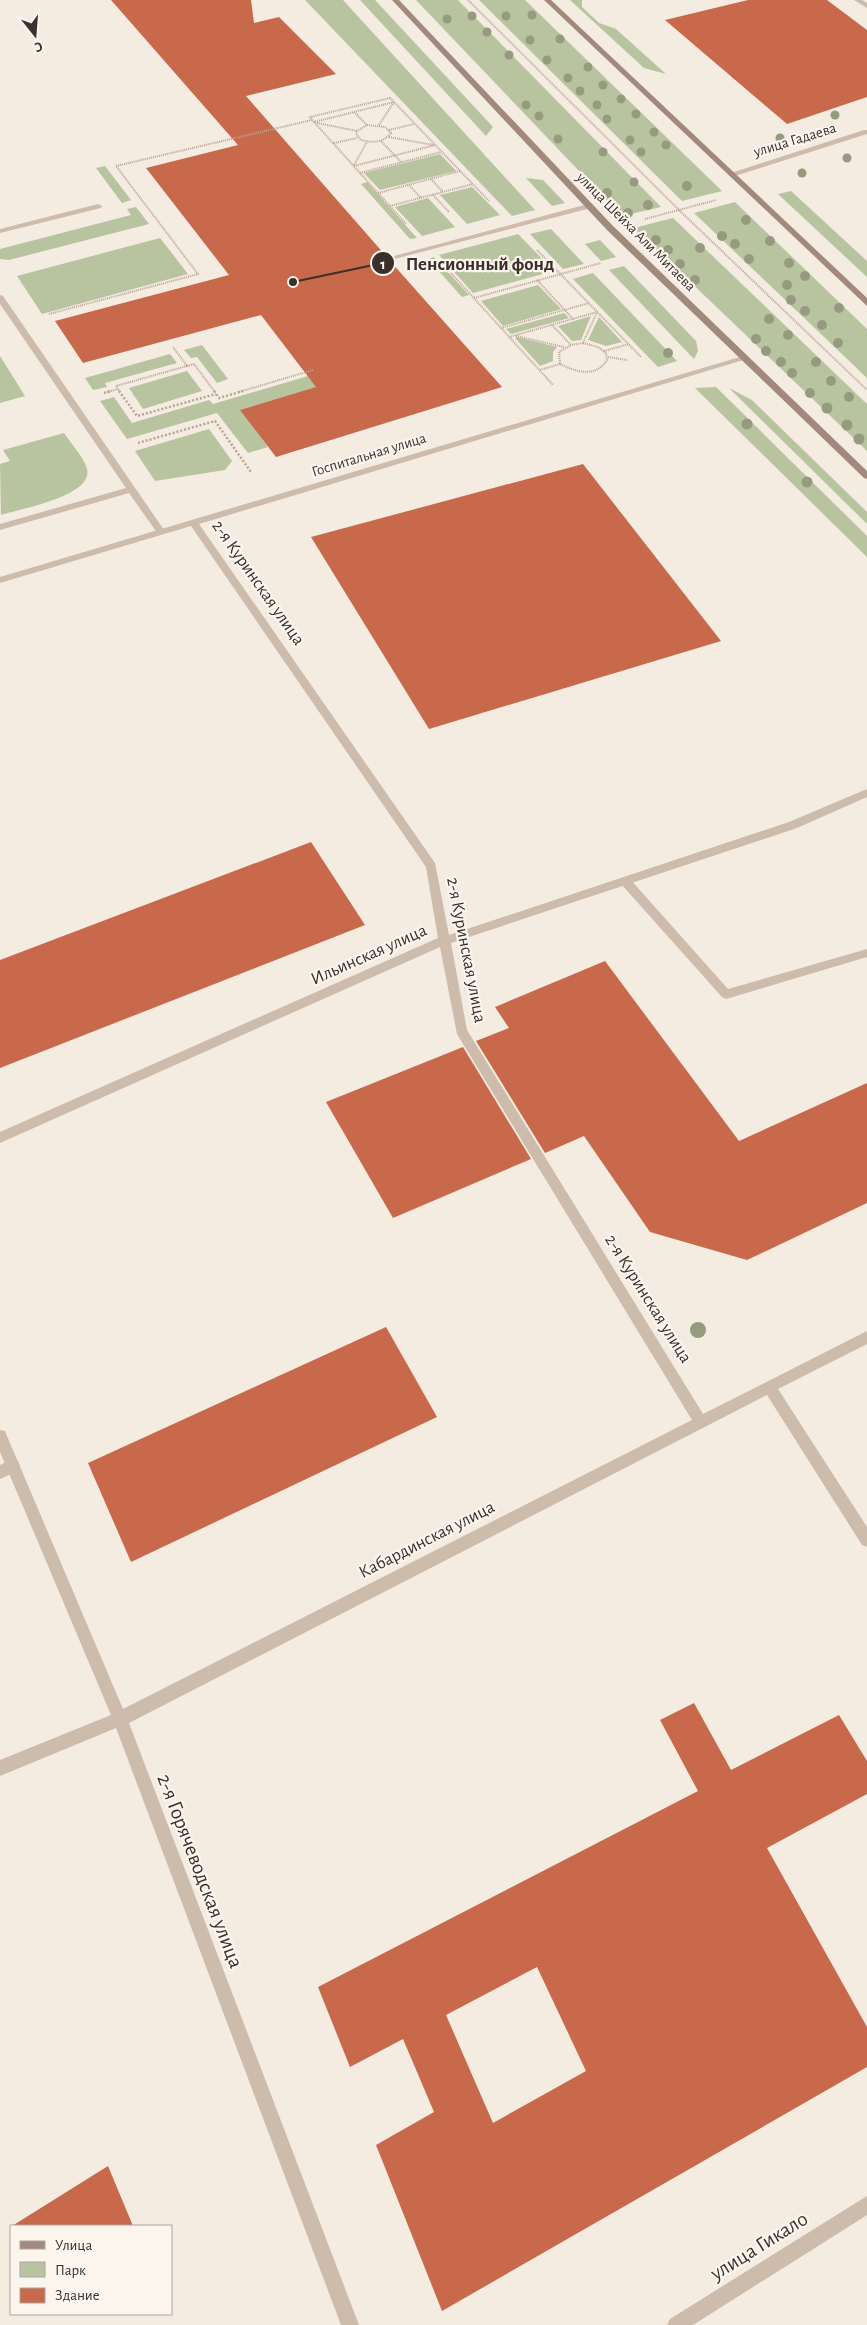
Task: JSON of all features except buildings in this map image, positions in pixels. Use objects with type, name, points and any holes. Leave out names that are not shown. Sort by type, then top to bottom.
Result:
[{"type":"main road","name":"улица Шейха Али Митаева","points":[[395,0],[588,206],[867,476]]},
{"type":"main road","points":[[547,0],[867,303]]},
{"type":"street","points":[[857,0],[867,6]]},
{"type":"street","name":"улица Гадаева","points":[[732,174],[867,132]]},
{"type":"street","points":[[0,231],[98,206]]},
{"type":"street","points":[[383,260],[588,206]]},
{"type":"street","points":[[1,300],[161,532]]},
{"type":"street","name":"Госпитальная улица","points":[[0,580],[746,358]]},
{"type":"street","points":[[0,527],[131,489]]},
{"type":"street","name":"2-я Куринская улица","points":[[193,522],[431,866],[443,941],[461,1031],[701,1422]]},
{"type":"street","name":"Ильинская улица","points":[[0,1138],[443,941],[626,882],[793,825],[867,794]]},
{"type":"street","points":[[626,882],[726,994],[867,953]]},
{"type":"street","name":"Кабардинская улица","points":[[0,1768],[120,1718],[867,1337]]},
{"type":"street","points":[[769,1387],[867,1540]]},
{"type":"street","name":"2-я Горячеводская улица","points":[[0,1436],[6,1469],[120,1718],[350,2325]]},
{"type":"street","name":"улица Гикало","points":[[676,2325],[867,2205]]},
{"type":"path","points":[[468,0],[679,210],[867,390]]},
{"type":"path","points":[[379,125],[394,102]]},
{"type":"path","points":[[354,112],[367,125]]},
{"type":"path","points":[[17,323],[198,274],[116,166],[313,121],[357,131],[367,125],[379,125],[389,130],[414,124]]},
{"type":"path","points":[[334,144],[357,138],[367,142],[382,142],[389,137],[391,133],[389,130]]},
{"type":"path","points":[[357,131],[357,138]]},
{"type":"path","points":[[367,142],[354,166],[435,145],[389,137]]},
{"type":"path","points":[[382,142],[401,162]]},
{"type":"path","points":[[360,173],[442,152]]},
{"type":"path","points":[[378,193],[460,171]]},
{"type":"path","points":[[431,179],[443,192]]},
{"type":"path","points":[[409,184],[421,198]]},
{"type":"path","points":[[390,206],[473,184]]},
{"type":"path","points":[[610,228],[749,191]]},
{"type":"path","points":[[474,298],[636,253]]},
{"type":"path","points":[[537,280],[573,319]]},
{"type":"path","points":[[501,328],[589,303]]},
{"type":"path","points":[[509,337],[597,312],[583,343]]},
{"type":"path","points":[[552,325],[571,345]]},
{"type":"path","points":[[515,336],[564,347],[583,343],[592,344],[604,351],[608,357],[607,362],[595,371],[580,372],[560,364],[540,370]]},
{"type":"path","points":[[604,351],[629,344]]},
{"type":"path","points":[[173,347],[187,366]]},
{"type":"path","points":[[560,364],[559,352],[564,347]]},
{"type":"path","points":[[216,394],[137,416],[116,386],[194,364],[219,398],[313,370]]},
{"type":"path","points":[[106,452],[215,421],[251,472]]},
{"type":"green space","points":[[305,0],[343,0],[535,210],[512,216]]},
{"type":"green space","points":[[360,0],[375,0],[493,127],[486,136]]},
{"type":"green space","points":[[416,0],[458,0],[661,207],[622,216]]},
{"type":"green space","points":[[479,0],[525,0],[722,191],[682,201]]},
{"type":"green space","points":[[570,0],[582,0],[582,7],[599,23],[616,29],[666,74],[644,68]]},
{"type":"green space","points":[[440,154],[456,171],[380,190],[364,173]]},
{"type":"green space","points":[[105,166],[131,200],[122,203],[96,168]]},
{"type":"green space","points":[[526,178],[543,180],[565,203],[552,206]]},
{"type":"green space","points":[[367,182],[417,238],[410,239],[361,184]]},
{"type":"green space","points":[[472,187],[500,215],[467,224],[440,195]]},
{"type":"green space","points":[[791,191],[867,261],[867,277],[778,194]]},
{"type":"green space","points":[[428,198],[455,227],[422,236],[395,207]]},
{"type":"green space","points":[[735,202],[867,329],[867,378],[694,213]]},
{"type":"green space","points":[[136,207],[149,224],[9,260],[0,259],[0,249],[131,215],[127,209]]},
{"type":"green space","points":[[673,218],[867,404],[867,451],[634,228]]},
{"type":"green space","points":[[551,229],[584,264],[563,269],[530,234]]},
{"type":"green space","points":[[518,234],[554,271],[473,293],[439,255]]},
{"type":"green space","points":[[160,238],[188,274],[42,314],[17,276]]},
{"type":"green space","points":[[600,240],[616,257],[601,261],[585,244]]},
{"type":"green space","points":[[434,257],[469,295],[462,297],[428,259]]},
{"type":"green space","points":[[624,266],[696,341],[698,351],[694,359],[609,270]]},
{"type":"green space","points":[[593,273],[677,361],[658,367],[573,279]]},
{"type":"green space","points":[[538,285],[561,309],[503,326],[481,301]]},
{"type":"green space","points":[[564,313],[569,318],[511,334],[506,329]]},
{"type":"green space","points":[[591,316],[581,340],[572,341],[558,326]]},
{"type":"green space","points":[[599,317],[622,342],[606,346],[588,340]]},
{"type":"green space","points":[[515,338],[557,347],[553,352],[553,361],[540,366]]},
{"type":"green space","points":[[202,345],[228,379],[217,383],[197,357],[191,358],[184,350]]},
{"type":"green space","points":[[170,354],[177,363],[105,383],[107,387],[93,390],[85,378]]},
{"type":"green space","points":[[0,356],[25,396],[0,403]]},
{"type":"green space","points":[[187,371],[202,391],[143,409],[129,388]]},
{"type":"green space","points":[[308,376],[317,387],[241,410],[268,447],[248,453],[217,413],[127,439],[100,401],[114,397],[132,423],[209,400],[213,404]]},
{"type":"green space","points":[[716,387],[867,536],[867,557],[695,388]]},
{"type":"green space","points":[[729,388],[752,400],[867,512],[867,524]]},
{"type":"green space","points":[[209,429],[232,461],[225,470],[155,481],[135,451]]},
{"type":"green space","points":[[64,433],[86,465],[86,478],[79,487],[68,494],[54,500],[1,515],[0,464],[10,461],[3,450]]},
{"type":"place","name":"Пенсионный фонд","points":[[293,282]]}]
